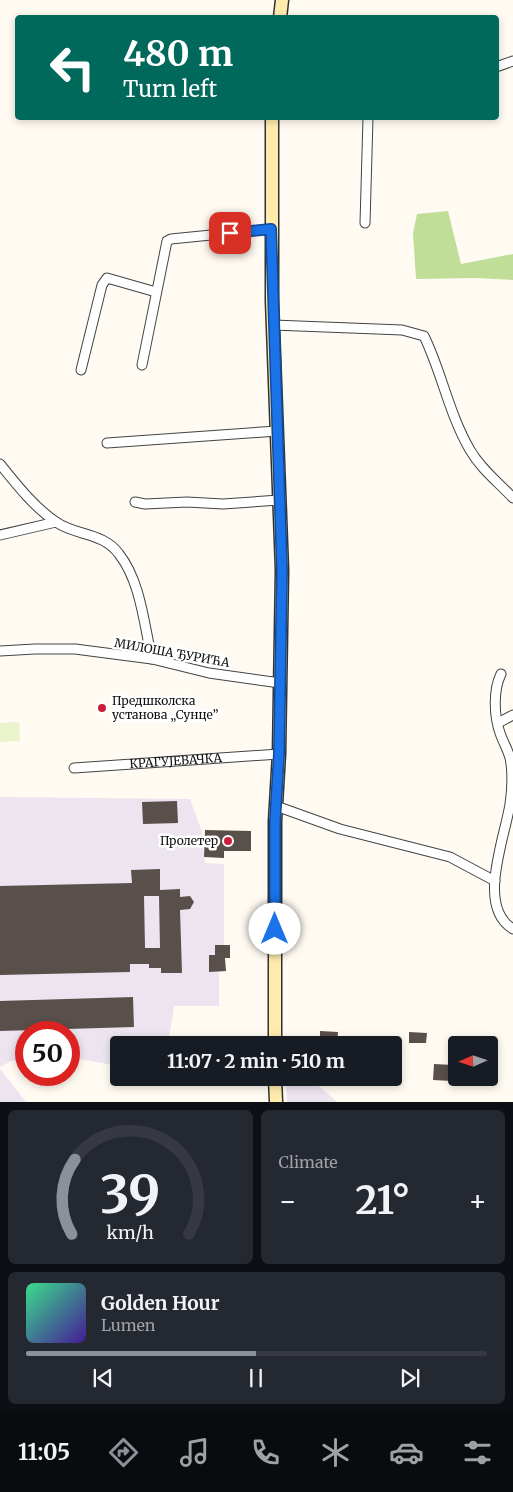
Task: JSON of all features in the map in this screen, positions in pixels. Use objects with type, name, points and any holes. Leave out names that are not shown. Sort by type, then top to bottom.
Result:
[{"type":"main road","points":[[280,15],[282,0]]},
{"type":"main road","points":[[272,120],[271,229],[273,325],[282,570],[279,754],[276,806],[275,1036]]},
{"type":"main road","points":[[275,1086],[276,1102]]},
{"type":"street","points":[[499,66],[513,60]]},
{"type":"street","points":[[365,222],[368,120]]},
{"type":"street","points":[[142,365],[167,241],[170,239],[271,229]]},
{"type":"street","points":[[82,370],[102,284],[107,278],[156,292]]},
{"type":"street","points":[[273,325],[402,330],[424,336],[458,427],[470,451],[483,470],[513,498]]},
{"type":"street","points":[[107,443],[276,431]]},
{"type":"street","points":[[0,464],[41,510],[56,522],[101,538],[120,554],[133,579],[152,659]]},
{"type":"street","points":[[135,502],[145,504],[187,502],[223,504],[279,500]]},
{"type":"street","points":[[0,535],[56,522]]},
{"type":"street","name":"МИЛОША ЂУРИЋА","points":[[0,651],[75,649],[152,659],[210,673],[280,683]]},
{"type":"street","points":[[501,674],[497,682],[496,694],[498,723],[511,759],[510,803],[509,828],[495,881],[497,910],[505,924],[513,929]]},
{"type":"street","points":[[498,723],[513,715]]},
{"type":"street","name":"КРАГУЈЕВАЧКА","points":[[74,768],[279,754]]},
{"type":"street","points":[[276,806],[362,835],[450,857],[495,881]]},
{"type":"shaded area","points":[[0,797],[190,799],[202,832],[205,863],[224,864],[224,945],[230,945],[230,958],[223,958],[226,971],[219,972],[219,1006],[174,1006],[169,1036],[110,1036],[110,1064],[80,1059],[80,1021],[15,1021],[15,1060],[0,1067]]},
{"type":"shaded area","points":[[0,1069],[26,1102],[0,1102]]},
{"type":"shaded area","points":[[286,1086],[319,1086],[337,1102],[287,1102]]},
{"type":"green space","points":[[448,211],[461,264],[513,254],[513,280],[476,278],[416,279],[413,233],[417,214]]},
{"type":"green space","points":[[19,722],[20,741],[0,742],[0,723]]},
{"type":"building","points":[[177,801],[178,823],[143,824],[142,802]]},
{"type":"building","name":"Пролетер","points":[[205,830],[251,831],[251,851],[224,851],[224,858],[204,857]]},
{"type":"building","points":[[160,869],[160,890],[180,889],[180,897],[190,896],[194,902],[190,909],[180,910],[182,973],[161,973],[161,968],[149,968],[149,964],[130,964],[130,972],[0,975],[0,886],[132,883],[131,870]],"holes":[[[144,896],[159,896],[160,948],[145,948]]]},
{"type":"building","points":[[215,945],[230,945],[230,958],[225,958],[226,971],[209,972],[209,955],[215,955]]},
{"type":"building","points":[[133,997],[134,1027],[80,1029],[80,1021],[15,1021],[15,1031],[0,1031],[0,1001]]},
{"type":"building","points":[[320,1031],[338,1032],[338,1036],[320,1036]]},
{"type":"building","points":[[409,1032],[427,1033],[426,1043],[409,1043]]},
{"type":"building","points":[[434,1064],[448,1065],[448,1081],[433,1080]]},
{"type":"place","name":"Предшколска установа „Сунце”","points":[[102,708]]},
{"type":"place","name":"Пролетер","points":[[228,841]]},
{"type":"route","points":[[230,233],[271,229],[282,570],[279,754],[275,821],[275,929]]}]
